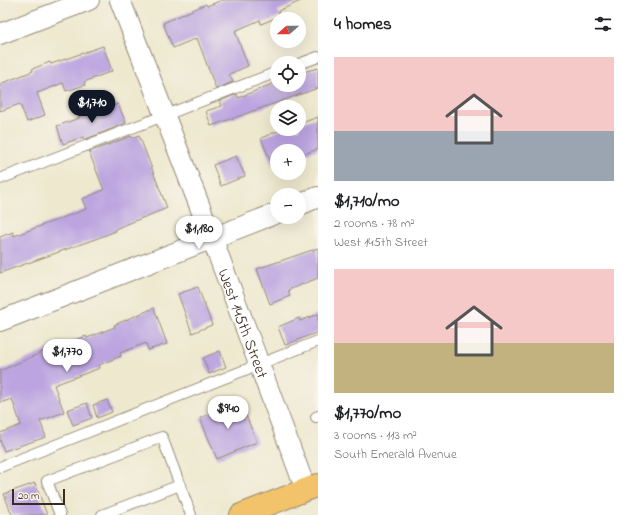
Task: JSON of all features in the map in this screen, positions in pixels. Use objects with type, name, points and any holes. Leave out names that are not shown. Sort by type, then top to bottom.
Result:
[{"type":"main road","points":[[241,515],[312,487]]},
{"type":"street","points":[[0,34],[89,0]]},
{"type":"street","name":"West 145th Street","points":[[120,0],[259,364],[312,487]]},
{"type":"street","points":[[306,202],[318,198]]},
{"type":"street","points":[[0,321],[270,216]]},
{"type":"lane","points":[[306,61],[318,56]]},
{"type":"lane","points":[[0,179],[270,75]]},
{"type":"lane","points":[[0,467],[318,341]]},
{"type":"lane","points":[[60,515],[47,481],[162,437],[191,515]]},
{"type":"lane","points":[[102,515],[117,512],[180,485]]},
{"type":"building","points":[[222,0],[303,0],[278,12],[270,12],[270,20],[261,24],[260,20],[235,31],[248,66],[229,74],[233,82],[216,89],[197,38],[173,48],[163,23],[206,4],[207,6]]},
{"type":"building","points":[[103,46],[112,71],[84,82],[85,85],[66,91],[63,83],[37,93],[45,115],[27,122],[20,104],[0,111],[0,84],[33,71],[32,69],[50,62],[51,64]]},
{"type":"building","points":[[318,68],[318,88],[284,100],[270,100],[270,105],[211,126],[206,111],[222,106],[220,101],[237,94],[238,98],[270,85],[270,92],[306,92],[306,71]]},
{"type":"building","points":[[118,104],[126,123],[84,140],[83,137],[63,144],[57,126],[79,118],[79,116],[94,110],[95,113]]},
{"type":"building","points":[[318,117],[318,149],[306,153],[306,144],[270,144],[270,160],[261,138],[270,134],[270,136],[306,136],[306,121]]},
{"type":"building","points":[[139,135],[167,208],[115,229],[116,231],[0,273],[0,237],[13,232],[14,236],[86,209],[82,199],[104,190],[89,152],[131,136],[132,138]]},
{"type":"building","points":[[236,156],[245,176],[221,186],[213,165]]},
{"type":"building","points":[[318,248],[318,278],[288,290],[290,296],[270,304],[257,269]]},
{"type":"building","points":[[198,287],[212,325],[192,333],[178,294]]},
{"type":"building","points":[[154,308],[167,344],[148,350],[146,343],[120,353],[121,356],[99,365],[100,368],[54,385],[64,412],[40,421],[46,437],[4,451],[0,440],[0,433],[21,425],[12,399],[0,403],[0,371],[63,343],[64,345],[86,336],[87,338],[115,327],[114,325]]},
{"type":"building","points":[[318,314],[318,332],[285,345],[278,327],[299,318],[300,321]]},
{"type":"building","points":[[220,351],[226,367],[209,374],[203,358]]},
{"type":"building","points":[[107,400],[112,412],[97,418],[93,405]]},
{"type":"building","points":[[240,401],[257,442],[217,459],[200,418]]},
{"type":"building","points":[[87,403],[92,418],[73,425],[67,410]]},
{"type":"building","points":[[35,483],[47,515],[12,515],[4,494]]}]
